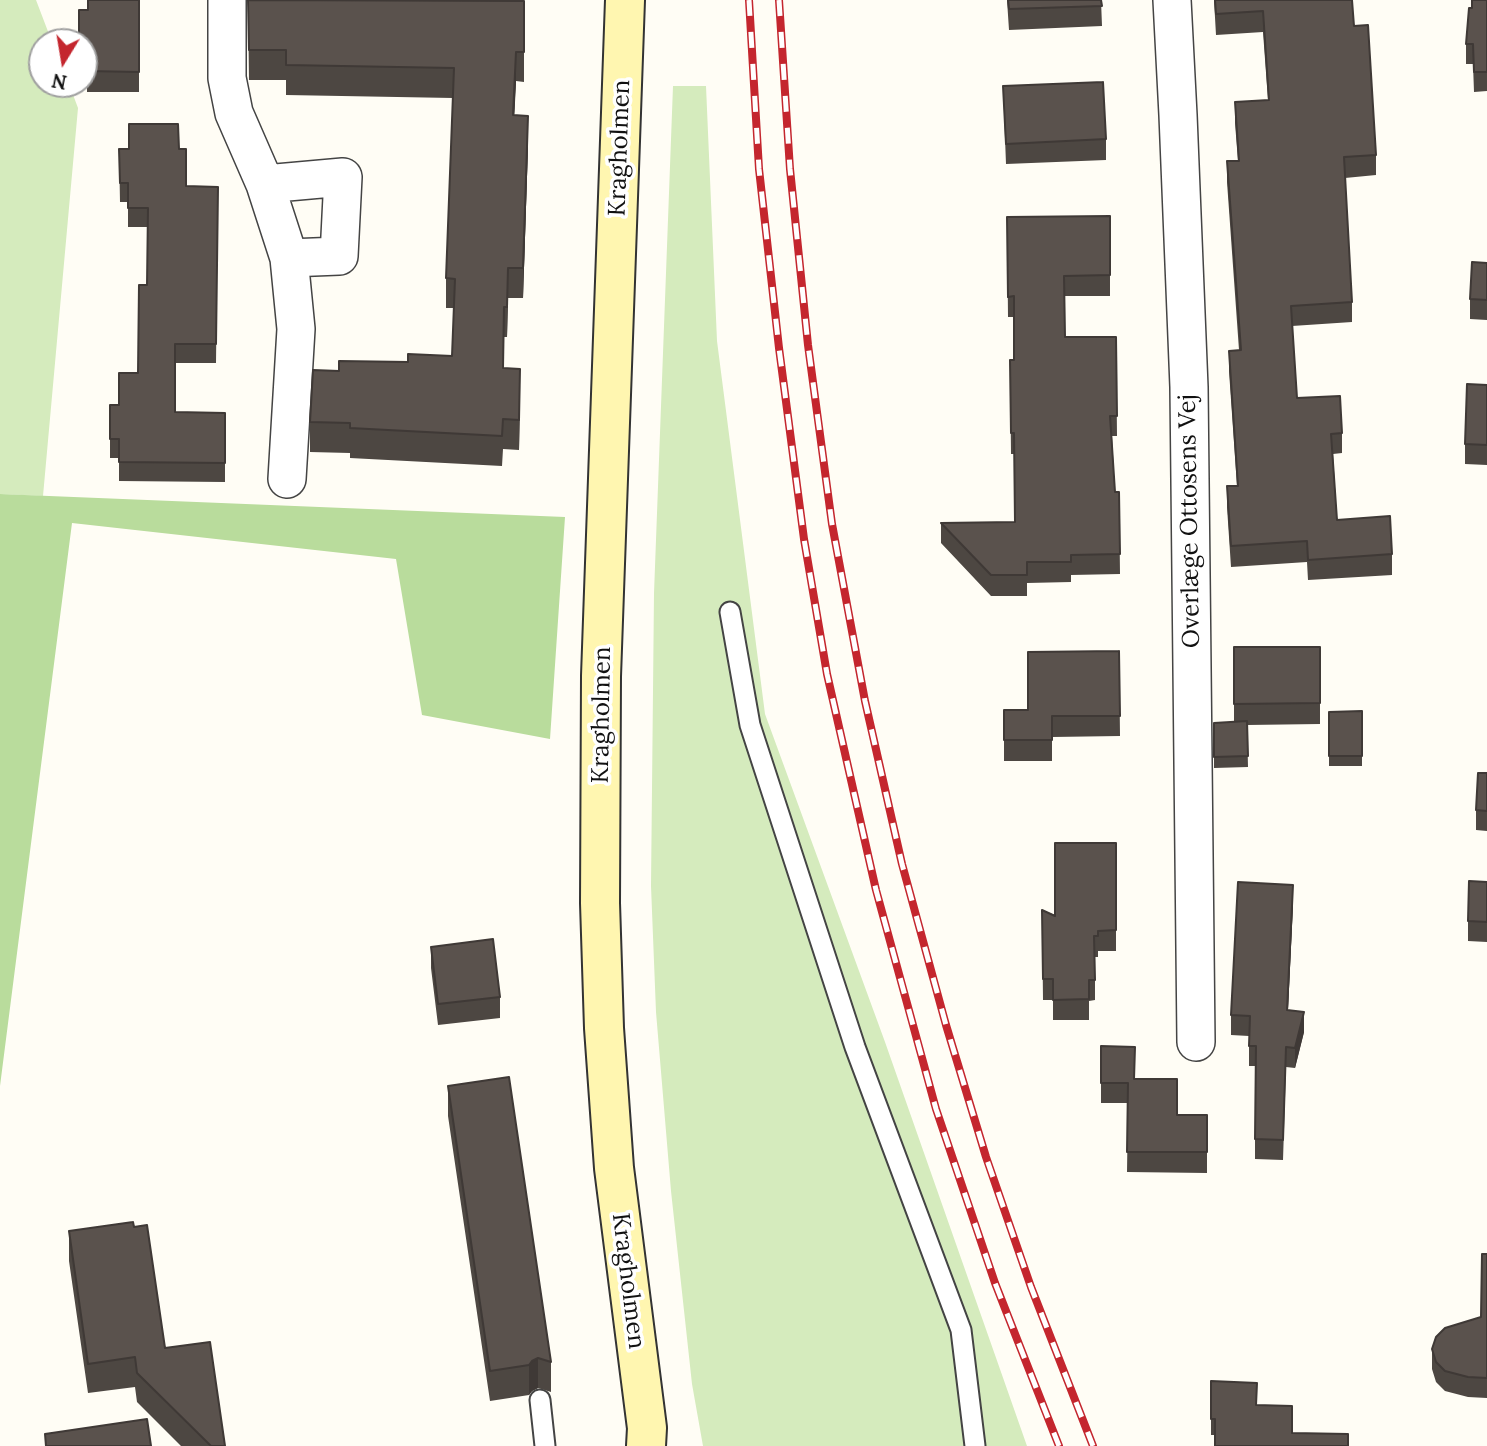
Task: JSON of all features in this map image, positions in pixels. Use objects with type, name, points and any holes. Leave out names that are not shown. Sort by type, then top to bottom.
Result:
[{"type":"street","points":[[227,0],[227,78],[234,113],[265,184],[289,258],[296,328],[287,479]]},
{"type":"street","name":"Kragholmen","points":[[625,0],[601,676],[600,903],[604,1028],[614,1168],[649,1440]]},
{"type":"street","name":"Overlæge Ottosens Vej","points":[[1172,0],[1189,387],[1196,1042]]},
{"type":"street","points":[[265,184],[343,177],[339,256],[289,258]]},
{"type":"lane","points":[[730,612],[750,725],[855,1047],[961,1330],[975,1446]]},
{"type":"lane","points":[[540,1400],[545,1446]]},
{"type":"green space","points":[[0,0],[36,0],[47,28],[28,28],[28,98],[74,98],[78,108],[43,496],[0,494]]},
{"type":"green space","points":[[673,86],[706,86],[717,341],[765,714],[885,1042],[1027,1446],[703,1446],[692,1384],[671,1191],[656,1012],[651,886],[654,593]]},
{"type":"green space","points":[[0,494],[565,517],[550,739],[422,715],[396,559],[72,523],[0,1086]]},
{"type":"building","points":[[88,0],[139,0],[139,72],[98,71],[98,28],[79,28],[79,10],[88,10]]},
{"type":"building","points":[[248,0],[524,1],[524,52],[516,52],[513,115],[528,116],[523,268],[508,268],[503,368],[520,369],[519,420],[503,419],[502,436],[350,428],[350,423],[310,422],[313,370],[339,371],[339,361],[408,362],[408,354],[452,356],[455,279],[446,278],[454,68],[286,65],[286,50],[249,50]]},
{"type":"building","points":[[1008,0],[1101,0],[1102,6],[1009,9]]},
{"type":"building","points":[[1215,0],[1352,0],[1354,26],[1368,25],[1376,155],[1344,157],[1352,302],[1291,306],[1297,398],[1340,396],[1342,433],[1331,434],[1337,520],[1390,516],[1392,554],[1308,560],[1307,541],[1231,546],[1227,486],[1238,486],[1229,351],[1241,350],[1227,161],[1239,161],[1235,102],[1269,100],[1263,11],[1216,14]]},
{"type":"building","points":[[1472,0],[1487,0],[1487,72],[1474,72],[1473,44],[1466,44]]},
{"type":"building","points":[[1103,82],[1106,139],[1006,144],[1003,86]]},
{"type":"building","points":[[129,124],[178,124],[179,149],[186,149],[186,186],[218,187],[216,344],[175,344],[175,412],[225,413],[225,463],[119,462],[119,439],[110,439],[110,405],[119,405],[119,373],[138,373],[139,285],[147,285],[148,208],[128,208],[128,183],[120,183],[119,149],[129,149]]},
{"type":"building","points":[[1110,216],[1110,275],[1064,276],[1065,337],[1116,337],[1117,416],[1110,416],[1115,492],[1119,492],[1120,554],[1071,555],[1071,562],[1027,562],[1027,575],[991,575],[941,523],[1015,522],[1010,360],[1014,360],[1014,296],[1008,297],[1007,217]]},
{"type":"building","points":[[1472,262],[1487,263],[1487,300],[1470,299]]},
{"type":"building","points":[[1467,384],[1487,385],[1487,445],[1465,444]]},
{"type":"building","points":[[1234,647],[1320,647],[1320,703],[1234,704]]},
{"type":"building","points":[[1119,651],[1120,716],[1052,716],[1052,740],[1004,740],[1004,710],[1028,710],[1028,652]]},
{"type":"building","points":[[1362,711],[1362,756],[1329,756],[1329,712]]},
{"type":"building","points":[[1247,721],[1248,756],[1214,757],[1214,723]]},
{"type":"building","points":[[1478,773],[1487,773],[1487,811],[1476,810]]},
{"type":"building","points":[[1055,843],[1116,843],[1116,930],[1098,931],[1098,936],[1094,936],[1095,980],[1089,980],[1089,999],[1053,1000],[1053,979],[1043,979],[1042,910],[1055,916]]},
{"type":"building","points":[[1469,881],[1487,882],[1487,922],[1468,921]]},
{"type":"building","points":[[1238,882],[1293,885],[1287,1010],[1304,1012],[1295,1048],[1286,1047],[1283,1140],[1255,1139],[1256,1046],[1249,1046],[1250,1016],[1231,1015]]},
{"type":"building","points":[[493,939],[500,997],[438,1004],[431,947]]},
{"type":"building","points":[[1101,1046],[1135,1047],[1134,1079],[1177,1079],[1177,1115],[1207,1115],[1207,1152],[1127,1152],[1128,1083],[1101,1083]]},
{"type":"building","points":[[509,1077],[551,1362],[538,1358],[529,1365],[490,1371],[448,1086]]},
{"type":"building","points":[[133,1222],[134,1227],[147,1225],[165,1348],[210,1342],[225,1446],[211,1446],[137,1373],[135,1357],[88,1364],[69,1231]]},
{"type":"building","points":[[1482,1254],[1487,1254],[1487,1378],[1468,1377],[1445,1371],[1436,1362],[1432,1349],[1436,1337],[1445,1328],[1481,1317]]},
{"type":"building","points":[[1211,1381],[1257,1383],[1256,1405],[1292,1406],[1292,1433],[1348,1434],[1348,1446],[1215,1446],[1215,1419],[1211,1419]]},
{"type":"building","points":[[147,1419],[151,1446],[46,1446],[45,1434]]},
{"type":"railway","points":[[749,0],[759,169],[779,348],[804,539],[827,674],[876,890],[936,1109],[995,1283],[1059,1446]]},
{"type":"railway","points":[[779,0],[790,169],[808,345],[832,524],[865,701],[902,864],[986,1157],[1031,1287],[1093,1446]]}]
